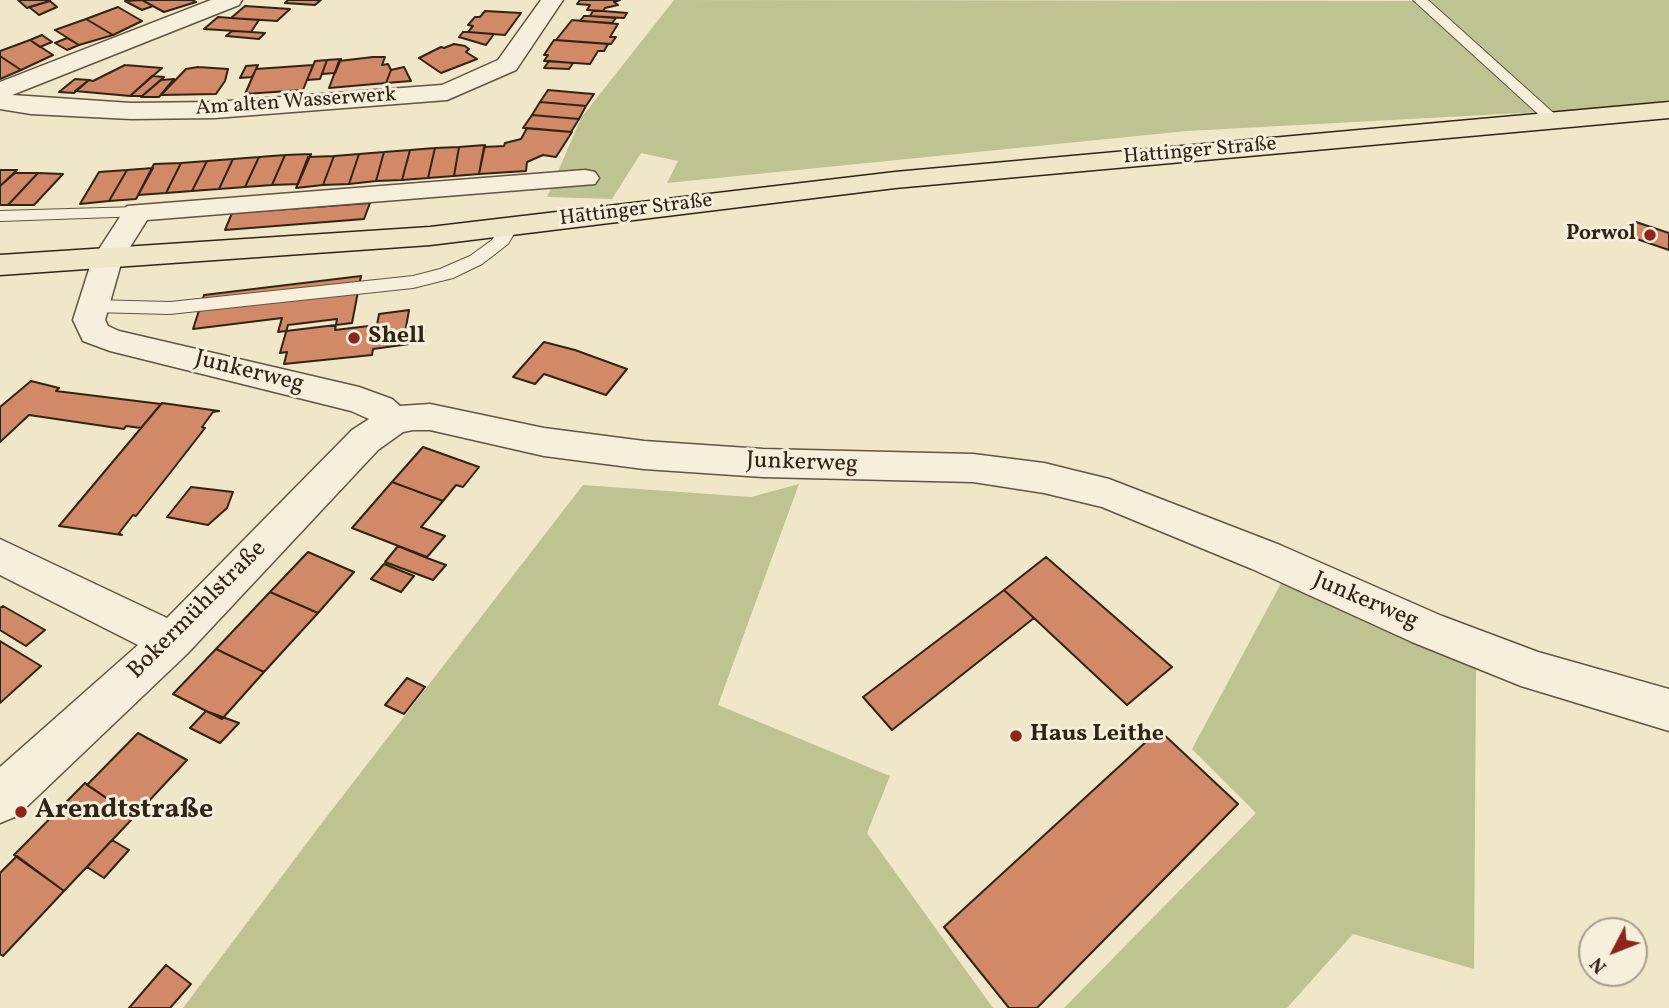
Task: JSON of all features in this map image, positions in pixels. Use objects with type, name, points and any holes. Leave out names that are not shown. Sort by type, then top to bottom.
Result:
[{"type":"main road","name":"Hattinger Straße","points":[[107,260],[509,227],[895,180],[1669,110]]},
{"type":"main road","points":[[0,265],[107,260]]},
{"type":"street","points":[[0,91],[231,0]]},
{"type":"street","name":"Am alten Wasserwerk","points":[[0,101],[31,106],[167,111],[447,92],[507,65],[552,0]]},
{"type":"street","name":"Hattinger Straße","points":[[137,212],[585,178]]},
{"type":"street","points":[[92,306],[107,260],[137,212]]},
{"type":"street","name":"Junkerweg","points":[[92,306],[89,320],[95,334],[110,340],[359,400],[379,408],[393,421],[430,416],[544,442],[644,456],[742,463],[973,468],[1044,478],[1121,499],[1266,557],[1427,629],[1537,672],[1669,710]]},
{"type":"street","name":"Bokermühlstraße","points":[[0,799],[172,641],[365,440],[393,421]]},
{"type":"street","points":[[0,556],[172,641]]},
{"type":"lane","points":[[1420,0],[1553,120]]},
{"type":"lane","points":[[0,216],[137,212]]},
{"type":"lane","points":[[92,306],[170,308],[413,282],[446,274],[476,260],[499,244],[509,227]]},
{"type":"green space","points":[[674,0],[1420,1],[1516,95],[1540,112],[1187,131],[667,183],[678,161],[641,153],[612,199],[547,197],[581,118]]},
{"type":"green space","points":[[1428,0],[1669,0],[1669,100],[1555,116]]},
{"type":"green space","points":[[799,484],[718,705],[890,776],[867,833],[993,1008],[183,1008],[321,824],[583,485],[751,497]]},
{"type":"green space","points":[[1285,576],[1476,667],[1474,969],[1353,934],[1287,1008],[1064,1008],[1256,813],[1192,749]]},
{"type":"building","points":[[18,0],[50,0],[50,1],[27,8]]},
{"type":"building","points":[[142,0],[192,0],[196,2],[164,12]]},
{"type":"building","points":[[142,0],[153,6],[142,10],[125,1]]},
{"type":"building","points":[[288,0],[321,0],[315,5],[285,3]]},
{"type":"building","points":[[580,0],[620,0],[614,2],[618,5],[603,11],[587,10],[590,5],[577,4]]},
{"type":"building","points":[[50,1],[57,7],[39,15],[29,7]]},
{"type":"building","points":[[245,6],[290,9],[277,21],[231,18]]},
{"type":"building","points":[[118,7],[142,21],[113,35],[86,19]]},
{"type":"building","points":[[485,11],[521,13],[505,35],[468,32],[473,26],[468,25]]},
{"type":"building","points":[[593,11],[627,13],[624,18],[590,16]]},
{"type":"building","points":[[584,16],[616,18],[612,23],[580,21]]},
{"type":"building","points":[[218,17],[259,20],[251,32],[204,29]]},
{"type":"building","points":[[86,19],[113,35],[79,45],[55,30]]},
{"type":"building","points":[[572,20],[618,24],[610,37],[616,37],[611,44],[556,40]]},
{"type":"building","points":[[232,31],[265,33],[259,39],[226,36]]},
{"type":"building","points":[[463,32],[494,34],[486,45],[459,37]]},
{"type":"building","points":[[42,35],[52,42],[40,47],[30,40]]},
{"type":"building","points":[[67,38],[79,45],[67,50],[55,43]]},
{"type":"building","points":[[30,40],[53,55],[21,70],[0,56],[0,51]]},
{"type":"building","points":[[554,40],[608,44],[604,51],[598,51],[590,64],[544,61],[548,55],[544,55]]},
{"type":"building","points":[[454,44],[465,46],[469,49],[466,52],[477,59],[441,73],[419,58],[441,47]]},
{"type":"building","points":[[0,56],[21,70],[0,79]]},
{"type":"building","points":[[385,57],[382,65],[388,64],[391,70],[386,83],[329,88],[339,61]]},
{"type":"building","points":[[341,59],[335,73],[322,74],[327,60]]},
{"type":"building","points":[[327,60],[320,79],[307,80],[315,61]]},
{"type":"building","points":[[549,61],[573,63],[569,69],[544,68]]},
{"type":"building","points":[[125,65],[162,68],[130,96],[75,91],[89,80],[93,81]]},
{"type":"building","points":[[258,65],[252,77],[240,78],[246,66]]},
{"type":"building","points":[[313,65],[303,90],[245,94],[256,69]]},
{"type":"building","points":[[404,67],[411,81],[386,83],[391,70]]},
{"type":"building","points":[[186,69],[228,69],[225,81],[216,94],[161,95]]},
{"type":"building","points":[[152,76],[164,77],[142,96],[130,96]]},
{"type":"building","points":[[75,79],[89,80],[74,93],[59,92]]},
{"type":"building","points":[[174,79],[159,97],[141,97],[161,80]]},
{"type":"building","points":[[548,90],[594,94],[586,106],[540,102]]},
{"type":"building","points":[[540,102],[586,106],[579,119],[532,115]]},
{"type":"building","points":[[532,115],[579,119],[571,132],[523,128]]},
{"type":"building","points":[[527,128],[572,132],[556,157],[543,155],[527,162],[526,171],[479,174],[484,147],[504,146],[505,143],[521,139]]},
{"type":"building","points":[[485,145],[479,174],[454,176],[459,147]]},
{"type":"building","points":[[459,147],[454,176],[428,178],[435,148]]},
{"type":"building","points":[[435,148],[428,178],[402,180],[410,150]]},
{"type":"building","points":[[410,150],[402,180],[376,181],[384,152]]},
{"type":"building","points":[[384,152],[376,181],[349,184],[359,154]]},
{"type":"building","points":[[311,154],[298,184],[272,185],[285,155]]},
{"type":"building","points":[[359,154],[349,184],[323,185],[334,156]]},
{"type":"building","points":[[285,155],[272,185],[245,187],[259,157]]},
{"type":"building","points":[[334,156],[323,185],[296,188],[308,157]]},
{"type":"building","points":[[259,157],[245,187],[219,189],[233,159]]},
{"type":"building","points":[[233,159],[219,189],[192,191],[207,161]]},
{"type":"building","points":[[207,161],[192,191],[166,193],[181,163]]},
{"type":"building","points":[[181,163],[166,193],[138,195],[154,164]]},
{"type":"building","points":[[153,168],[136,199],[109,201],[127,170]]},
{"type":"building","points":[[0,170],[17,170],[0,186]]},
{"type":"building","points":[[127,170],[109,201],[80,204],[99,172]]},
{"type":"building","points":[[15,173],[38,173],[8,205],[0,205],[0,186]]},
{"type":"building","points":[[38,173],[63,174],[34,205],[8,205]]},
{"type":"building","points":[[370,203],[364,219],[225,230],[232,213]]},
{"type":"building","name":"Porwol","points":[[1636,222],[1669,233],[1669,250],[1631,237]]},
{"type":"building","points":[[361,276],[352,323],[278,332],[282,318],[193,329],[204,295]]},
{"type":"building","name":"Shell","points":[[409,310],[405,333],[425,330],[424,342],[373,349],[372,355],[284,364],[287,352],[280,353],[288,325],[337,319],[335,330],[377,325],[379,314]]},
{"type":"building","points":[[544,342],[627,369],[606,395],[544,374],[535,384],[513,377]]},
{"type":"building","points":[[31,381],[59,388],[56,391],[161,404],[141,428],[126,426],[124,429],[29,415],[0,442],[0,407]]},
{"type":"building","points":[[162,403],[219,411],[213,412],[202,427],[205,428],[136,516],[133,515],[119,533],[122,535],[59,526]]},
{"type":"building","points":[[423,447],[479,467],[463,487],[456,485],[443,501],[392,482]]},
{"type":"building","points":[[392,482],[443,501],[421,527],[445,536],[427,557],[352,528]]},
{"type":"building","points":[[191,487],[233,492],[227,508],[208,525],[167,517]]},
{"type":"building","points":[[398,546],[446,565],[433,580],[385,562]]},
{"type":"building","points":[[308,552],[354,572],[318,613],[270,592]]},
{"type":"building","points":[[1046,557],[1172,667],[1127,705],[1004,590]]},
{"type":"building","points":[[384,564],[414,576],[401,592],[371,579]]},
{"type":"building","points":[[1004,590],[1034,618],[892,730],[863,697]]},
{"type":"building","points":[[270,592],[318,613],[264,672],[216,649]]},
{"type":"building","points":[[3,606],[45,630],[26,646],[0,630],[0,608]]},
{"type":"building","points":[[0,641],[41,666],[0,703]]},
{"type":"building","points":[[216,649],[264,672],[222,719],[173,694]]},
{"type":"building","points":[[407,678],[425,687],[404,714],[385,705]]},
{"type":"building","points":[[206,711],[239,723],[220,743],[190,728]]},
{"type":"building","points":[[1159,730],[1238,804],[1037,1008],[1009,1008],[944,927]]},
{"type":"building","points":[[138,733],[187,760],[134,817],[87,785]]},
{"type":"building","points":[[85,783],[134,817],[64,891],[14,855]]},
{"type":"building","points":[[112,840],[129,850],[104,878],[87,867]]},
{"type":"building","points":[[17,856],[64,891],[3,956],[0,954],[0,873]]},
{"type":"building","points":[[166,965],[191,984],[170,1008],[129,1008]]},
{"type":"place","name":"Porwol","points":[[1650,235]]},
{"type":"place","name":"Shell","points":[[354,338]]},
{"type":"place","name":"Haus Leithe","points":[[1016,736]]},
{"type":"place","name":"Arendtstraße","points":[[21,812]]}]
